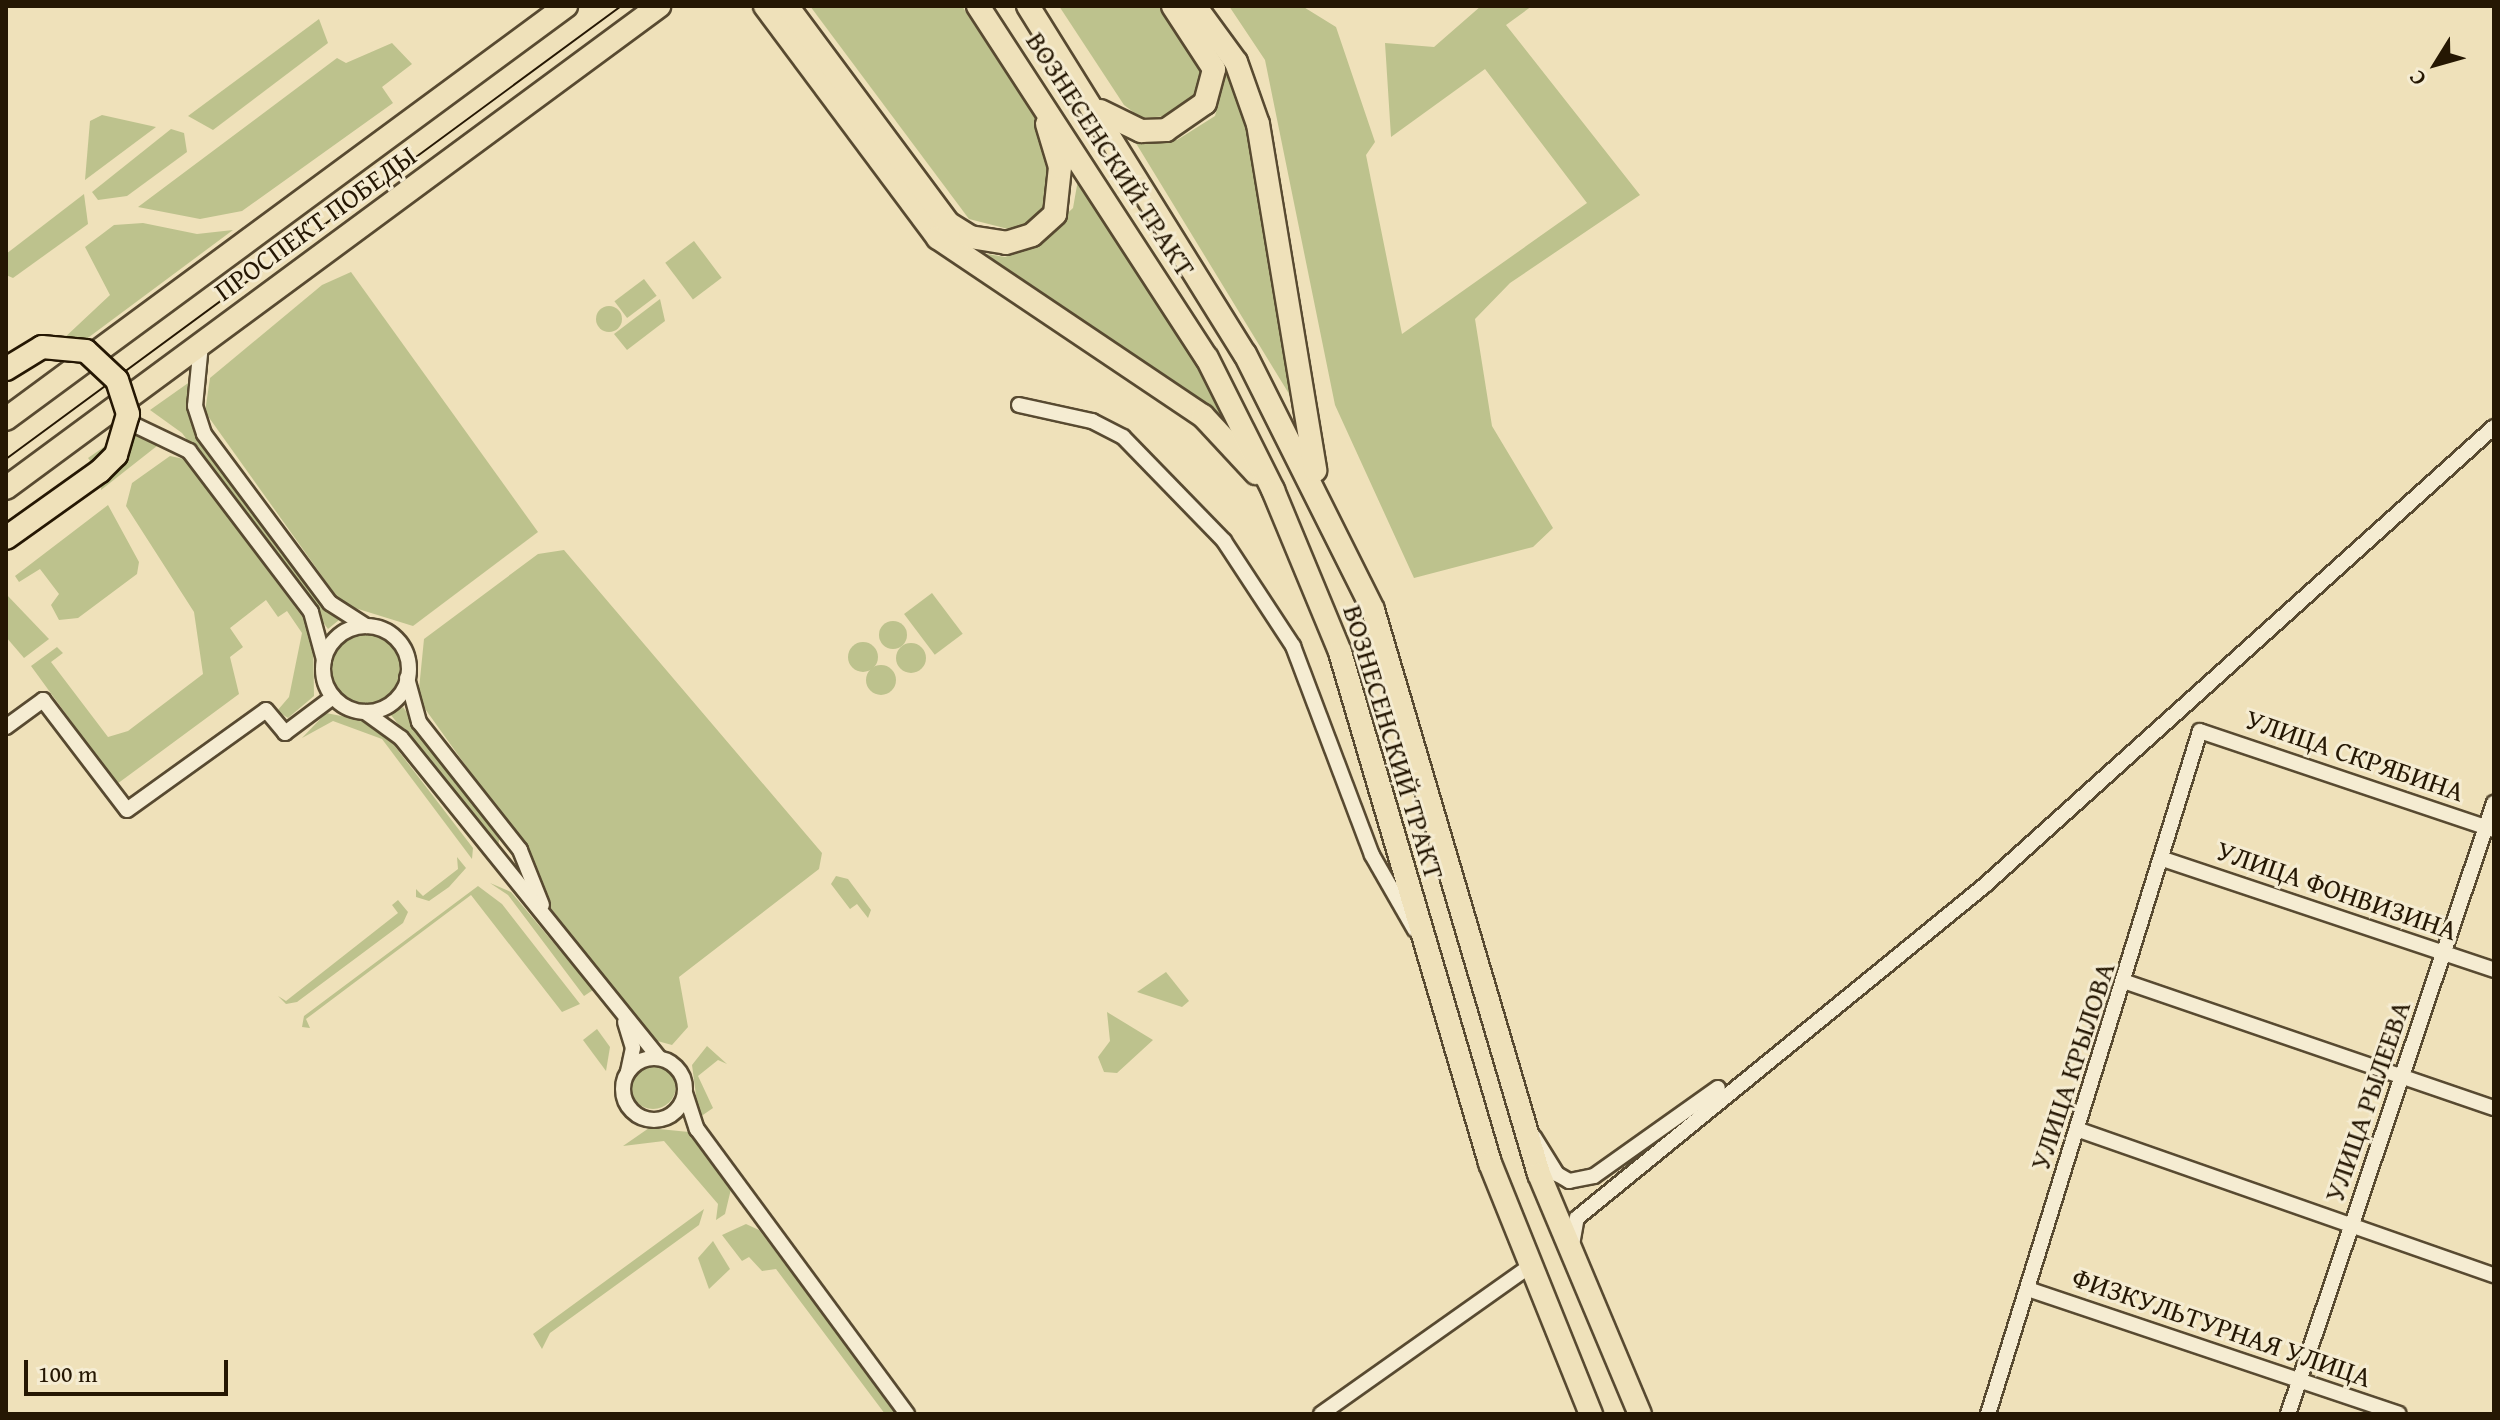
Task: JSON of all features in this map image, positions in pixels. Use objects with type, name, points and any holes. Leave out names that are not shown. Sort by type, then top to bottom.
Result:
[{"type":"main road","name":"ПРОСПЕКТ ПОБЕДЫ","points":[[6,488],[659,6]]},
{"type":"main road","points":[[765,6],[938,238],[1203,416],[1273,490]]},
{"type":"main road","points":[[787,6],[948,223],[970,237],[1006,243],[1032,235],[1055,214],[1060,167],[1039,100]]},
{"type":"main road","name":"ВОЗНЕСЕНСКИЙ ТРАКТ","points":[[978,6],[1207,358],[1273,490],[1340,652],[1425,949],[1529,1267],[1588,1414]]},
{"type":"main road","name":"ВОЗНЕСЕНСКИЙ ТРАКТ","points":[[1028,6],[1245,354],[1321,499],[1373,610],[1520,1113],[1572,1257],[1640,1414]]},
{"type":"main road","points":[[1093,106],[1141,131],[1166,130],[1205,103],[1214,69],[1173,6]]},
{"type":"main road","points":[[1195,6],[1236,62],[1258,124],[1321,499]]},
{"type":"main road","name":"ПРОСПЕКТ ПОБЕДЫ","points":[[6,419],[553,10]]},
{"type":"main road","points":[[6,369],[42,347],[86,351],[117,380],[128,414],[116,455],[100,471],[6,538]]},
{"type":"street","points":[[201,344],[195,406],[204,434],[330,603],[399,643],[419,722],[520,850],[545,913]]},
{"type":"street","points":[[1019,405],[1078,416],[1123,437],[1224,541],[1293,646],[1372,855],[1425,949]]},
{"type":"street","points":[[106,414],[145,425],[189,451],[311,612],[333,697]]},
{"type":"street","points":[[1572,1257],[1577,1218],[1769,1056],[1984,886],[2494,427]]},
{"type":"street","points":[[324,660],[339,635],[366,626]]},
{"type":"street","points":[[365,712],[392,702],[407,678]]},
{"type":"street","points":[[6,727],[43,700],[127,810],[266,710],[285,733],[333,697]]},
{"type":"street","points":[[333,697],[365,712],[401,738],[501,864],[545,913],[624,1018],[659,1058],[678,1070],[697,1129],[907,1413]]},
{"type":"street","name":"УЛИЦА СКРЯБИНА","points":[[2200,731],[2490,828]]},
{"type":"street","name":"УЛИЦА КРЫЛОВА","points":[[1988,1414],[2126,982],[2200,731]]},
{"type":"street","name":"УЛИЦА РЫЛЕЕВА","points":[[2288,1414],[2444,953],[2490,828],[2494,803]]},
{"type":"street","points":[[501,864],[503,828]]},
{"type":"street","name":"УЛИЦА ФОНВИЗИНА","points":[[2163,859],[2494,970]]},
{"type":"street","points":[[2126,982],[2494,1108]]},
{"type":"street","points":[[624,1018],[633,1048],[623,1090],[629,1108],[648,1120],[668,1117],[697,1129]]},
{"type":"street","points":[[1520,1113],[1557,1174],[1569,1181],[1594,1176],[1769,1056]]},
{"type":"street","points":[[628,1071],[659,1058]]},
{"type":"street","points":[[668,1117],[685,1093]]},
{"type":"street","points":[[2079,1130],[2352,1228],[2494,1275]]},
{"type":"street","points":[[1321,1414],[1529,1267]]},
{"type":"street","name":"ФИЗКУЛЬТУРНАЯ УЛИЦА","points":[[2028,1289],[2399,1414]]},
{"type":"green space","points":[[810,6],[962,6],[1066,166],[1045,215],[1016,231],[969,219]]},
{"type":"green space","points":[[1059,6],[1167,6],[1200,52],[1204,88],[1183,115],[1141,118],[1124,105]]},
{"type":"green space","points":[[1229,6],[1302,6],[1336,27],[1375,142],[1366,155],[1402,334],[1587,203],[1485,69],[1391,137],[1385,43],[1434,47],[1481,6],[1532,6],[1506,25],[1640,195],[1510,283],[1475,319],[1492,426],[1553,528],[1533,547],[1414,578],[1335,405],[1265,60]]},
{"type":"green space","points":[[319,19],[328,43],[213,130],[188,116]]},
{"type":"green space","points":[[392,43],[412,64],[382,87],[393,103],[242,211],[200,219],[138,207],[337,58],[346,63]]},
{"type":"green space","points":[[1228,63],[1249,133],[1294,402],[1134,140],[1177,140],[1215,116]]},
{"type":"green space","points":[[102,115],[156,127],[85,180],[90,121]]},
{"type":"green space","points":[[171,129],[184,133],[187,152],[127,196],[98,200],[92,192]]},
{"type":"green space","points":[[1079,174],[1203,366],[1248,449],[1198,400],[969,251],[1005,257],[1035,244],[1073,208]]},
{"type":"green space","points":[[84,194],[88,224],[13,278],[6,275],[6,254]]},
{"type":"green space","points":[[143,223],[197,234],[233,230],[81,343],[62,340],[110,295],[85,247],[114,225]]},
{"type":"green space","points":[[694,241],[722,278],[693,299],[665,263]]},
{"type":"green space","points":[[351,272],[538,532],[413,626],[342,604],[205,412],[210,378],[322,285]]},
{"type":"green space","points":[[644,279],[657,296],[627,318],[614,301]]},
{"type":"green space","points":[[660,299],[665,321],[627,350],[614,334]]},
{"type":"green space","points":[[609,306],[618,310],[622,319],[618,328],[609,332],[600,328],[596,319],[600,310]]},
{"type":"green space","points":[[191,381],[192,426],[339,620],[328,629],[182,433],[150,410]]},
{"type":"green space","points":[[130,429],[162,442],[101,490],[102,476],[88,458]]},
{"type":"green space","points":[[170,456],[184,459],[304,619],[313,635],[314,696],[288,718],[277,711],[289,697],[302,633],[287,611],[278,617],[266,600],[230,628],[243,647],[230,657],[239,694],[117,784],[31,666],[57,647],[63,653],[51,662],[108,737],[128,731],[203,674],[194,612],[126,506],[132,483]]},
{"type":"green space","points":[[108,505],[139,562],[137,574],[78,618],[59,620],[51,605],[59,594],[40,569],[19,582],[15,576]]},
{"type":"green space","points":[[564,550],[822,853],[819,869],[679,977],[688,1027],[672,1045],[650,1039],[540,894],[519,840],[418,699],[424,639],[538,554]]},
{"type":"green space","points":[[932,593],[963,634],[935,655],[904,614]]},
{"type":"green space","points":[[6,594],[49,639],[24,658],[6,637]]},
{"type":"green space","points":[[893,621],[903,625],[907,635],[903,645],[893,649],[883,645],[879,635],[883,625]]},
{"type":"green space","points":[[366,634],[391,644],[401,669],[391,694],[366,704],[341,694],[331,669],[341,644]]},
{"type":"green space","points":[[863,642],[873,647],[878,657],[873,667],[863,672],[853,667],[848,657],[853,647]]},
{"type":"green space","points":[[911,643],[917,644],[925,652],[925,664],[917,672],[911,673],[905,672],[897,664],[896,658],[897,652],[905,644]]},
{"type":"green space","points":[[881,665],[891,670],[896,680],[891,690],[881,695],[871,690],[866,680],[871,670]]},
{"type":"green space","points":[[403,707],[499,839],[498,852],[391,715]]},
{"type":"green space","points":[[326,713],[377,723],[473,848],[472,859],[382,739],[333,721],[302,738]]},
{"type":"green space","points":[[457,857],[466,868],[449,887],[429,901],[416,897],[416,889],[423,896],[458,869]]},
{"type":"green space","points":[[836,876],[848,879],[871,910],[868,918],[857,904],[850,909],[831,884]]},
{"type":"green space","points":[[490,883],[511,892],[593,990],[584,996],[508,895]]},
{"type":"green space","points":[[478,886],[502,904],[580,1004],[562,1012],[471,895],[306,1019],[310,1028],[302,1027],[304,1016]]},
{"type":"green space","points":[[398,900],[408,912],[403,923],[297,1002],[286,1004],[278,996],[286,1001],[398,913],[392,905]]},
{"type":"green space","points":[[1166,972],[1189,1001],[1182,1007],[1137,992]]},
{"type":"green space","points":[[1107,1012],[1153,1040],[1117,1073],[1104,1072],[1098,1057],[1110,1041]]},
{"type":"green space","points":[[597,1029],[610,1047],[606,1071],[583,1040]]},
{"type":"green space","points":[[707,1046],[727,1064],[718,1060],[698,1076],[713,1108],[700,1117],[781,1232],[699,1118],[692,1065]]},
{"type":"green space","points":[[653,1063],[669,1070],[676,1086],[669,1102],[653,1109],[637,1102],[630,1086],[637,1070]]},
{"type":"green space","points":[[649,1128],[689,1132],[731,1189],[725,1214],[716,1220],[718,1204],[664,1141],[623,1146]]},
{"type":"green space","points":[[704,1209],[699,1225],[550,1333],[542,1349],[533,1334]]},
{"type":"green space","points":[[746,1224],[759,1230],[900,1414],[885,1414],[776,1269],[762,1271],[749,1257],[742,1261],[722,1235]]},
{"type":"green space","points":[[713,1241],[730,1269],[709,1289],[698,1258]]},
{"type":"tram line","points":[[6,459],[621,6]]}]
